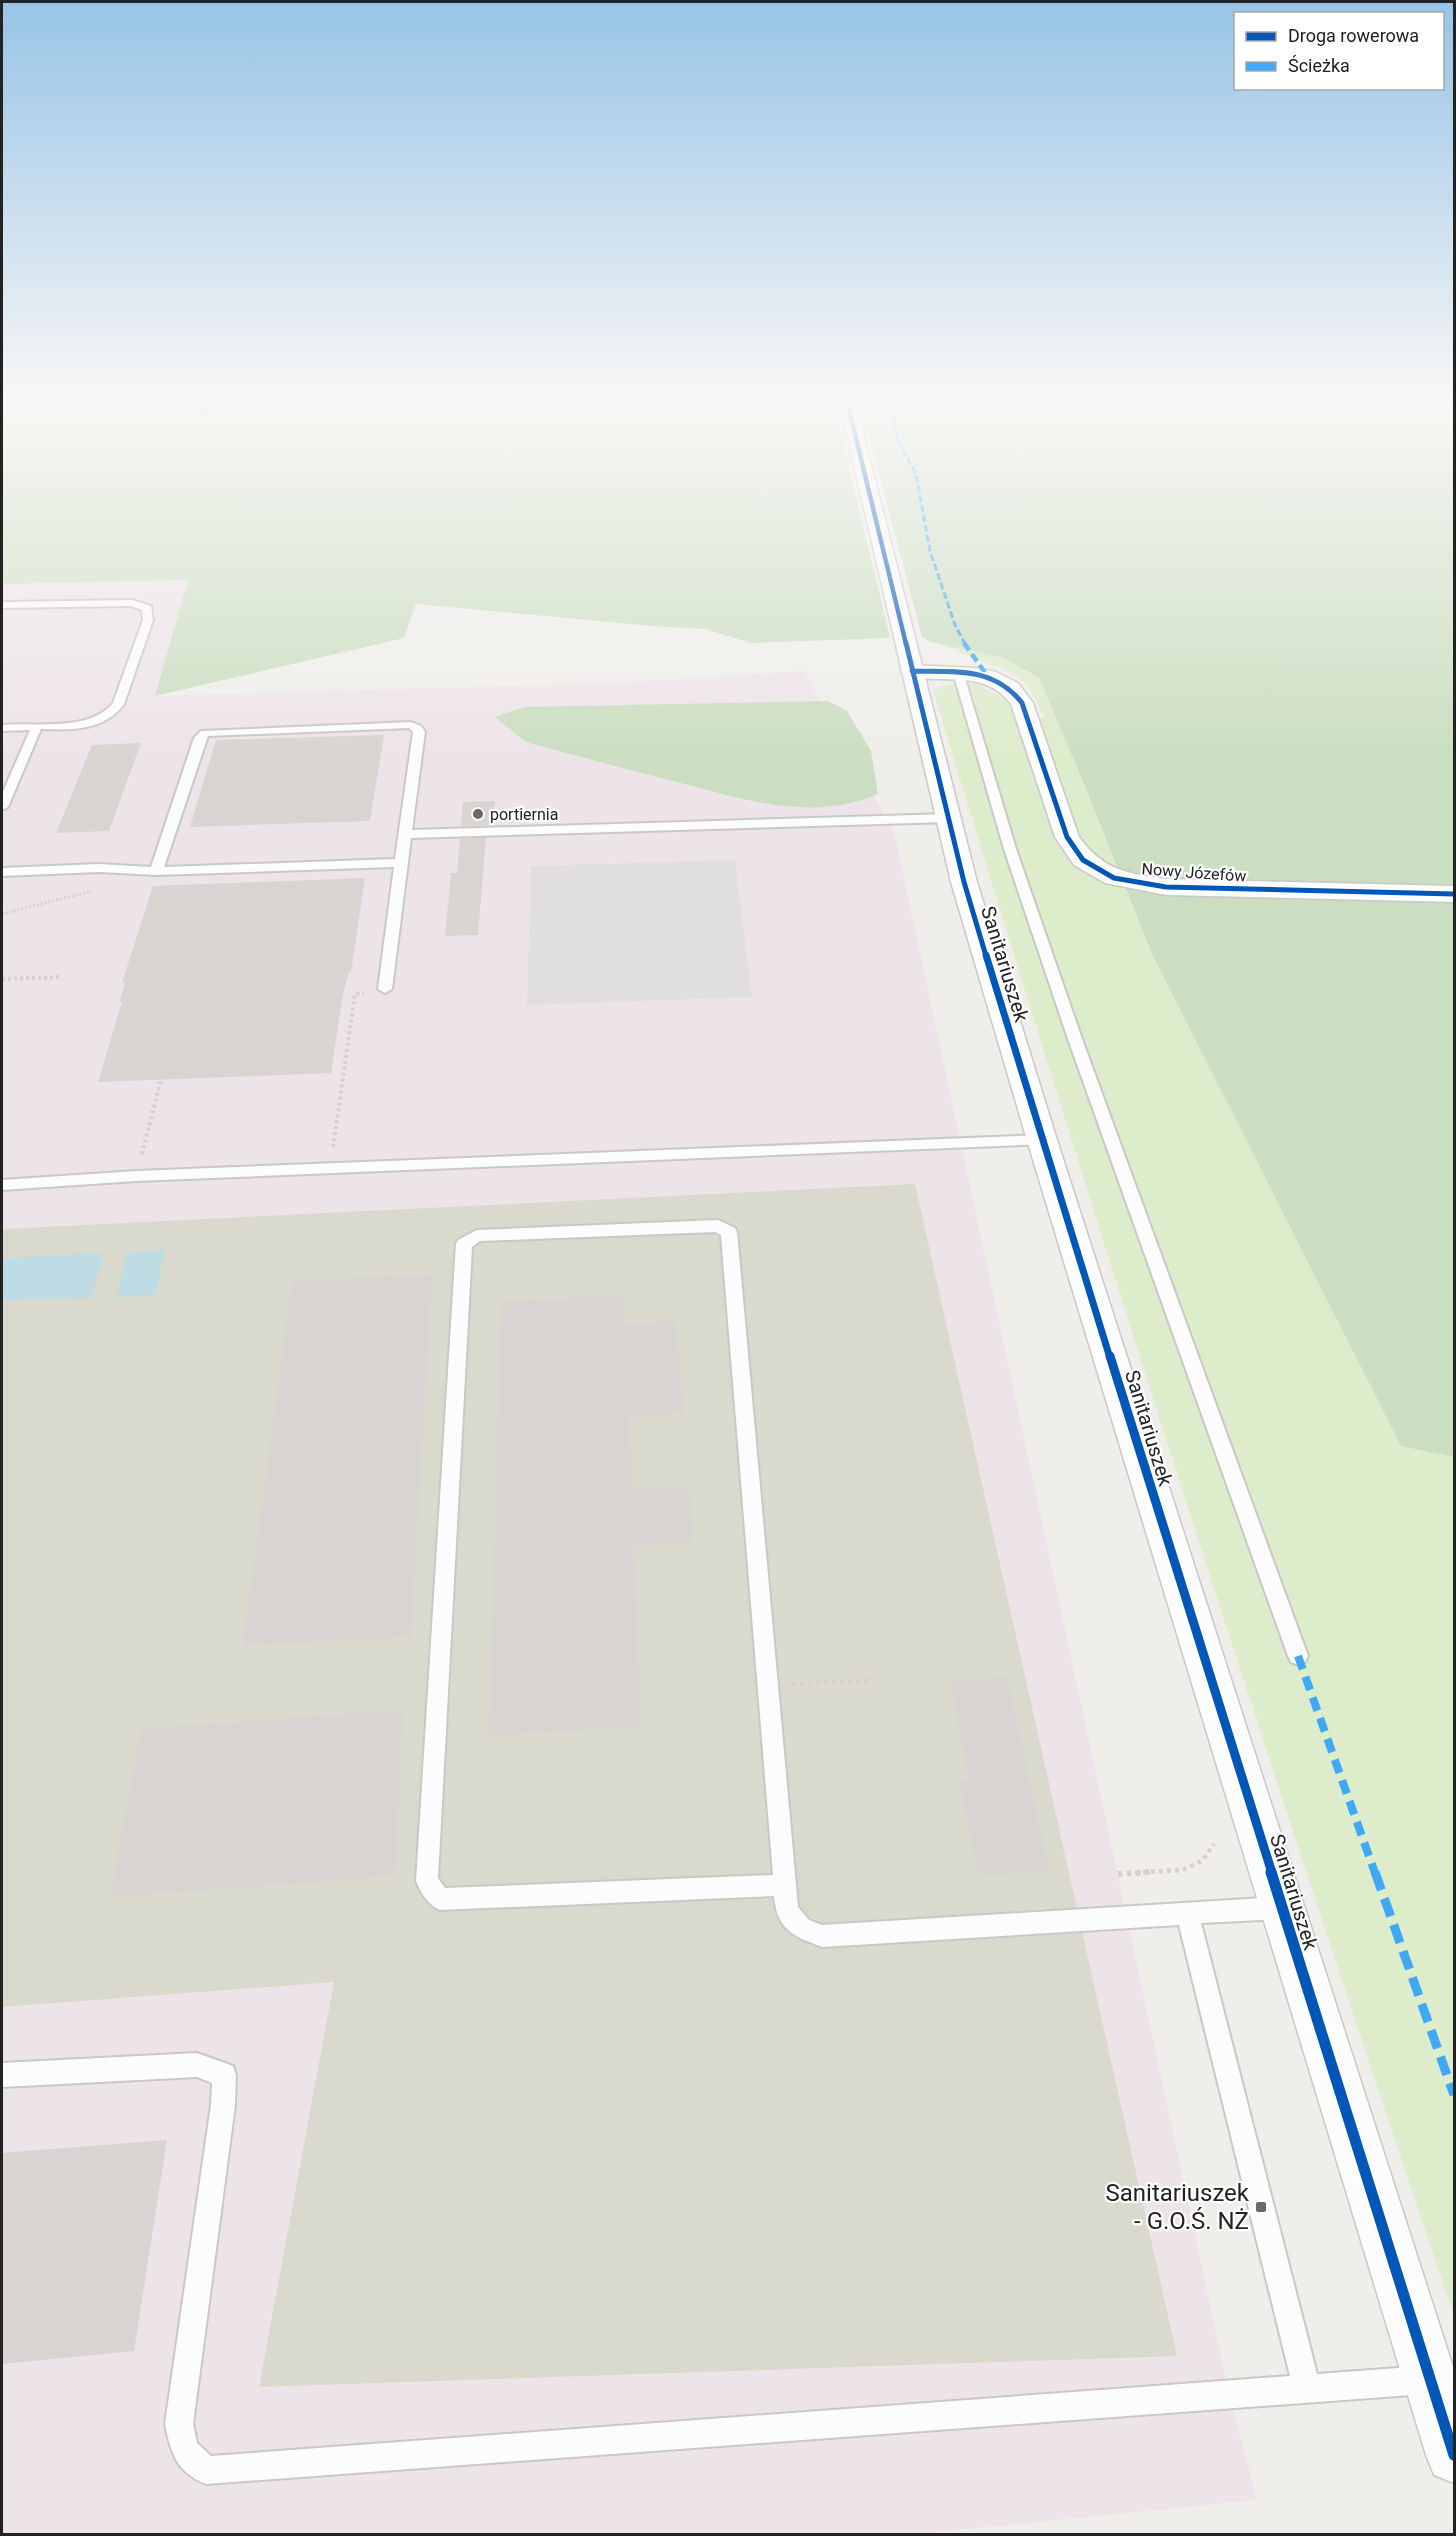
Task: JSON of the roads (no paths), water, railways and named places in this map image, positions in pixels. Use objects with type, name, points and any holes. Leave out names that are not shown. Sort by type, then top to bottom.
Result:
[{"type":"street","name":"Sanitariuszek","points":[[875,519],[964,882],[1042,1140],[1455,2455]]},
{"type":"street","name":"Nowy Józefów","points":[[912,671],[958,672],[988,677],[1010,688],[1022,703],[1067,837],[1083,860],[1114,878],[1166,887],[1455,894]]},
{"type":"lane","points":[[2,605],[132,603],[147,608],[148,620],[113,713],[86,724],[2,728]]},
{"type":"lane","points":[[958,672],[1017,872],[1298,1656]]},
{"type":"lane","points":[[156,872],[200,738],[205,733],[411,725],[417,728],[419,732],[385,989]]},
{"type":"lane","points":[[2,807],[37,726]]},
{"type":"lane","points":[[405,834],[948,818]]},
{"type":"lane","points":[[2,872],[99,868],[156,872],[401,863]]},
{"type":"lane","points":[[2,1185],[136,1176],[1042,1140]]},
{"type":"lane","points":[[785,1885],[440,1899],[427,1881],[465,1244],[477,1236],[718,1226],[729,1232],[767,1686],[785,1885],[787,1912],[801,1929],[822,1936],[1282,1908]]},
{"type":"lane","points":[[1187,1913],[1307,2388]]},
{"type":"lane","points":[[2,2075],[197,2065],[224,2075],[223,2105],[179,2424],[185,2451],[206,2470],[1431,2380]]},
{"type":"water","points":[[165,1250],[155,1295],[116,1297],[127,1252]]},
{"type":"water","points":[[103,1253],[92,1297],[2,1301],[2,1258]]},
{"type":"place","name":"portiernia","points":[[478,814]]},
{"type":"place","name":"Sanitariuszek - G.O.Ś. NŻ","points":[[1261,2207]]}]
